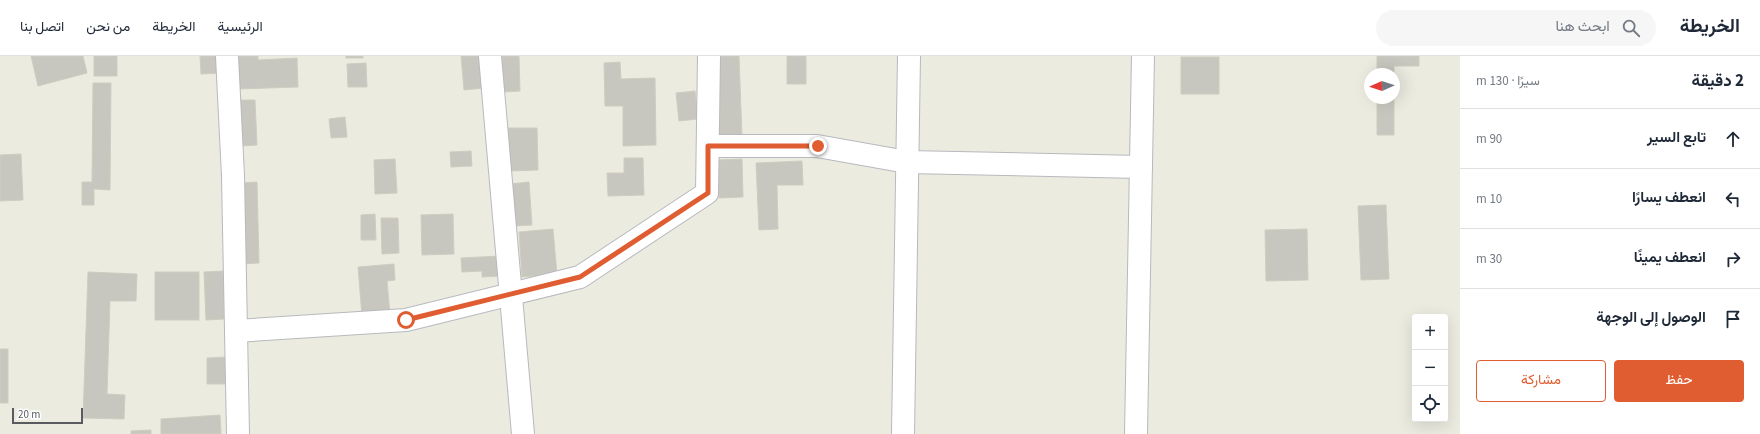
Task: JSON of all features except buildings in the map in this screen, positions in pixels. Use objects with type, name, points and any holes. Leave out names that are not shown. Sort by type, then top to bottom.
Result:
[{"type":"street","points":[[228,56],[233,176],[238,434]]},
{"type":"street","points":[[490,56],[523,434]]},
{"type":"street","points":[[236,331],[406,320],[580,277],[708,193],[709,56]]},
{"type":"street","points":[[903,434],[909,56]]},
{"type":"street","points":[[1136,434],[1143,56]]},
{"type":"street","points":[[708,146],[818,146],[907,162],[1141,167]]},
{"type":"route","points":[[406,320],[580,277],[708,193],[708,146],[818,146]]}]
